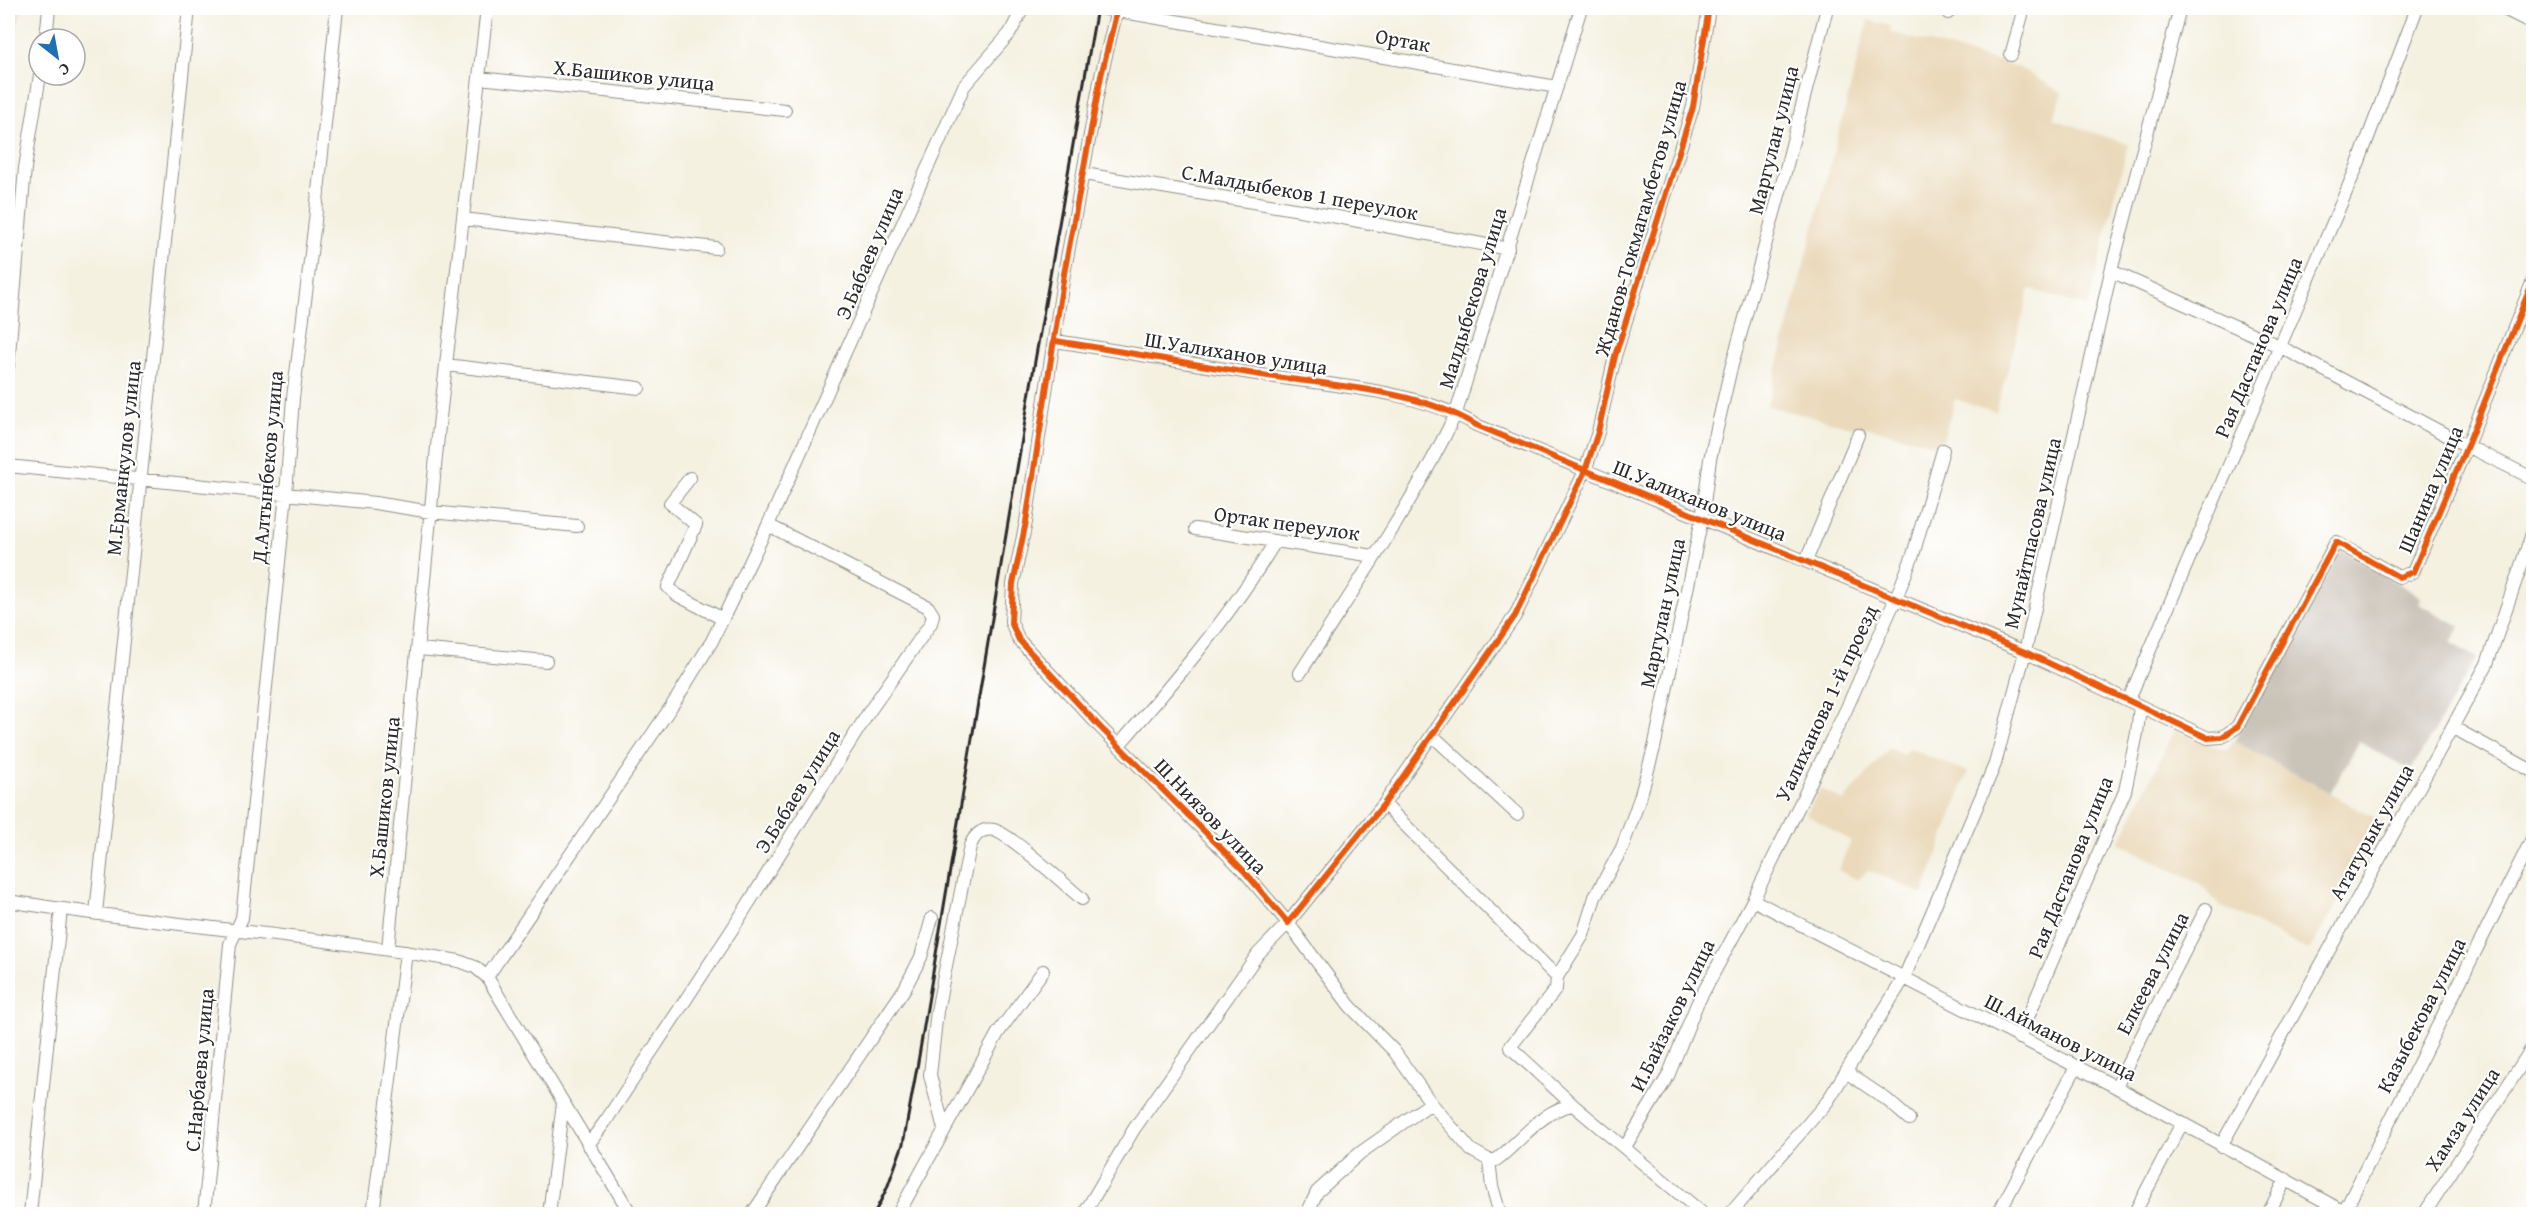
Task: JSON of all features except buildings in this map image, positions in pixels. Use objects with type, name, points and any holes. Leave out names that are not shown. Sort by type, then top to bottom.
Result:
[{"type":"street","points":[[47,27],[49,8]]},
{"type":"street","name":"М.Ерманкулов улица","points":[[96,913],[189,8]]},
{"type":"street","name":"Д.Алтынбеков улица","points":[[238,930],[242,918],[286,494],[293,399],[315,221],[337,8]]},
{"type":"street","name":"Х.Башиков улица","points":[[388,949],[446,365],[480,78],[486,8]]},
{"type":"street","name":"Э.Бабаев улица","points":[[487,977],[677,698],[723,619],[768,525],[964,86],[1010,33],[1023,8]]},
{"type":"street","name":"Ортак","points":[[1100,8],[1557,87]]},
{"type":"street","name":"Малдыбекова улица","points":[[1300,673],[1422,481],[1456,413],[1581,8]]},
{"type":"street","name":"Жданов-Токмагамбетов улица","points":[[1585,471],[1598,432],[1615,356],[1693,107],[1709,8]]},
{"type":"street","name":"Маргулан улица","points":[[1573,1106],[1510,1047],[1556,989],[1557,977],[1583,934],[1595,897],[1622,848],[1640,798],[1654,748],[1702,518],[1710,459],[1730,372],[1781,188],[1827,8]]},
{"type":"street","points":[[2011,55],[2024,8]]},
{"type":"street","name":"Мунайтпасова улица","points":[[1730,1215],[1827,1102],[1904,978],[1995,764],[2025,652],[2111,271],[2180,8]]},
{"type":"street","name":"Рая Дастанова улица","points":[[2019,1038],[2125,791],[2137,733],[2134,703],[2279,346],[2358,164],[2417,8]]},
{"type":"street","points":[[2502,8],[2534,24]]},
{"type":"street","name":"Ш.Ниязов улица","points":[[1117,10],[1101,76],[1064,274],[1056,340],[1026,522],[1013,584],[1011,622],[1019,640],[1245,872],[1288,922],[1350,1006],[1394,1051],[1431,1103],[1471,1150],[1489,1160]]},
{"type":"street","name":"Х.Башиков улица","points":[[480,78],[785,110]]},
{"type":"street","points":[[8,366],[25,168],[38,87]]},
{"type":"street","name":"С.Малдыбеков 1 переулок","points":[[1084,174],[1300,210],[1508,249]]},
{"type":"street","points":[[463,219],[716,248]]},
{"type":"street","points":[[2111,271],[2279,346],[2534,479]]},
{"type":"street","name":"Шанина улица","points":[[2134,703],[2208,738],[2222,737],[2237,727],[2336,542],[2399,577],[2413,572],[2467,446],[2534,278]]},
{"type":"street","name":"Ш.Уалиханов улица","points":[[1056,340],[1378,393],[1437,406],[1585,471],[2025,652],[2134,703]]},
{"type":"street","points":[[446,365],[639,388]]},
{"type":"street","points":[[1806,561],[1858,435]]},
{"type":"street","name":"Уалиханова 1-й проезд","points":[[1753,900],[1845,712],[1896,598],[1913,555],[1943,450]]},
{"type":"street","points":[[8,466],[577,526]]},
{"type":"street","points":[[1084,1215],[1134,1129],[1258,954],[1288,922],[1384,804],[1515,616],[1585,471]]},
{"type":"street","points":[[690,477],[670,503],[696,525],[668,587],[723,619]]},
{"type":"street","name":"Э.Бабаев улица","points":[[588,1144],[608,1119],[721,947],[869,712],[931,623],[933,615],[928,607],[768,525]]},
{"type":"street","name":"Ататурык улица","points":[[2221,1146],[2487,664],[2534,528]]},
{"type":"street","name":"Ортак переулок","points":[[1195,529],[1374,556]]},
{"type":"street","points":[[1119,745],[1186,667],[1225,616],[1275,542]]},
{"type":"street","points":[[419,649],[546,661]]},
{"type":"street","points":[[2452,727],[2534,772]]},
{"type":"street","points":[[1433,736],[1517,814]]},
{"type":"street","points":[[1384,804],[1557,977]]},
{"type":"street","points":[[944,1129],[930,1075],[937,1011],[970,846],[974,836],[981,831],[994,830],[1013,842],[1082,899]]},
{"type":"street","name":"Казыбекова улица","points":[[2346,1213],[2534,835]]},
{"type":"street","name":"Ш.Айманов улица","points":[[1753,900],[2116,1087],[2181,1125],[2346,1213]]},
{"type":"street","name":"И.Байзаков улица","points":[[1625,1147],[1668,1076],[1697,1004],[1753,900]]},
{"type":"street","points":[[8,901],[388,949],[459,961],[475,967],[487,977],[631,1215]]},
{"type":"street","points":[[30,1215],[61,909]]},
{"type":"street","name":"Елкеева улица","points":[[2116,1087],[2206,909]]},
{"type":"street","points":[[752,1215],[905,988],[921,957],[932,918]]},
{"type":"street","name":"С.Нарбаева улица","points":[[204,1215],[230,944],[238,930]]},
{"type":"street","points":[[374,1215],[406,952]]},
{"type":"street","points":[[898,1215],[998,1033],[1043,971]]},
{"type":"street","name":"Хамза улица","points":[[2424,1215],[2534,1045]]},
{"type":"street","points":[[1998,1215],[2076,1067]]},
{"type":"street","points":[[1846,1072],[1886,1099],[1909,1119]]},
{"type":"street","points":[[549,1215],[563,1103]]},
{"type":"street","points":[[1307,1215],[1317,1192],[1360,1153],[1431,1103]]},
{"type":"street","points":[[1500,1215],[1492,1186],[1489,1160],[1496,1160],[1516,1145],[1544,1116],[1560,1107],[1573,1106],[1703,1214]]},
{"type":"street","points":[[2134,1215],[2181,1125]]},
{"type":"street","points":[[2268,1215],[2286,1179]]},
{"type":"shaded area","points":[[8,8],[22,8],[8,71]]},
{"type":"shaded area","points":[[1868,20],[1891,26],[1890,32],[2018,67],[2063,93],[2053,119],[2128,144],[2088,307],[2030,289],[1996,412],[1955,399],[1942,444],[1933,444],[1866,427],[1852,427],[1767,406]]},
{"type":"shaded area","points":[[2341,550],[2421,597],[2419,604],[2460,626],[2451,642],[2477,658],[2411,770],[2359,742],[2330,793],[2234,741]]},
{"type":"shaded area","points":[[2175,730],[2226,751],[2234,741],[2384,823],[2309,951],[2220,905],[2200,884],[2119,843]]},
{"type":"shaded area","points":[[1889,748],[1903,755],[1908,748],[1968,772],[1923,894],[1868,870],[1858,880],[1838,870],[1851,841],[1806,814],[1820,788],[1844,801]]},
{"type":"railway","points":[[874,1214],[887,1188],[903,1144],[1097,8]]},
{"type":"cycle path","points":[[1117,10],[1101,76],[1064,274],[1026,522],[1013,584],[1011,622],[1019,640],[1100,727],[1245,872],[1288,923],[1384,804],[1515,616],[1585,471],[1598,432],[1615,356],[1693,107],[1709,8]]},
{"type":"cycle path","points":[[1056,341],[1375,391],[1428,404],[2025,652],[2208,738],[2222,737],[2237,727],[2336,542],[2399,577],[2413,572],[2467,446],[2534,278]]}]
